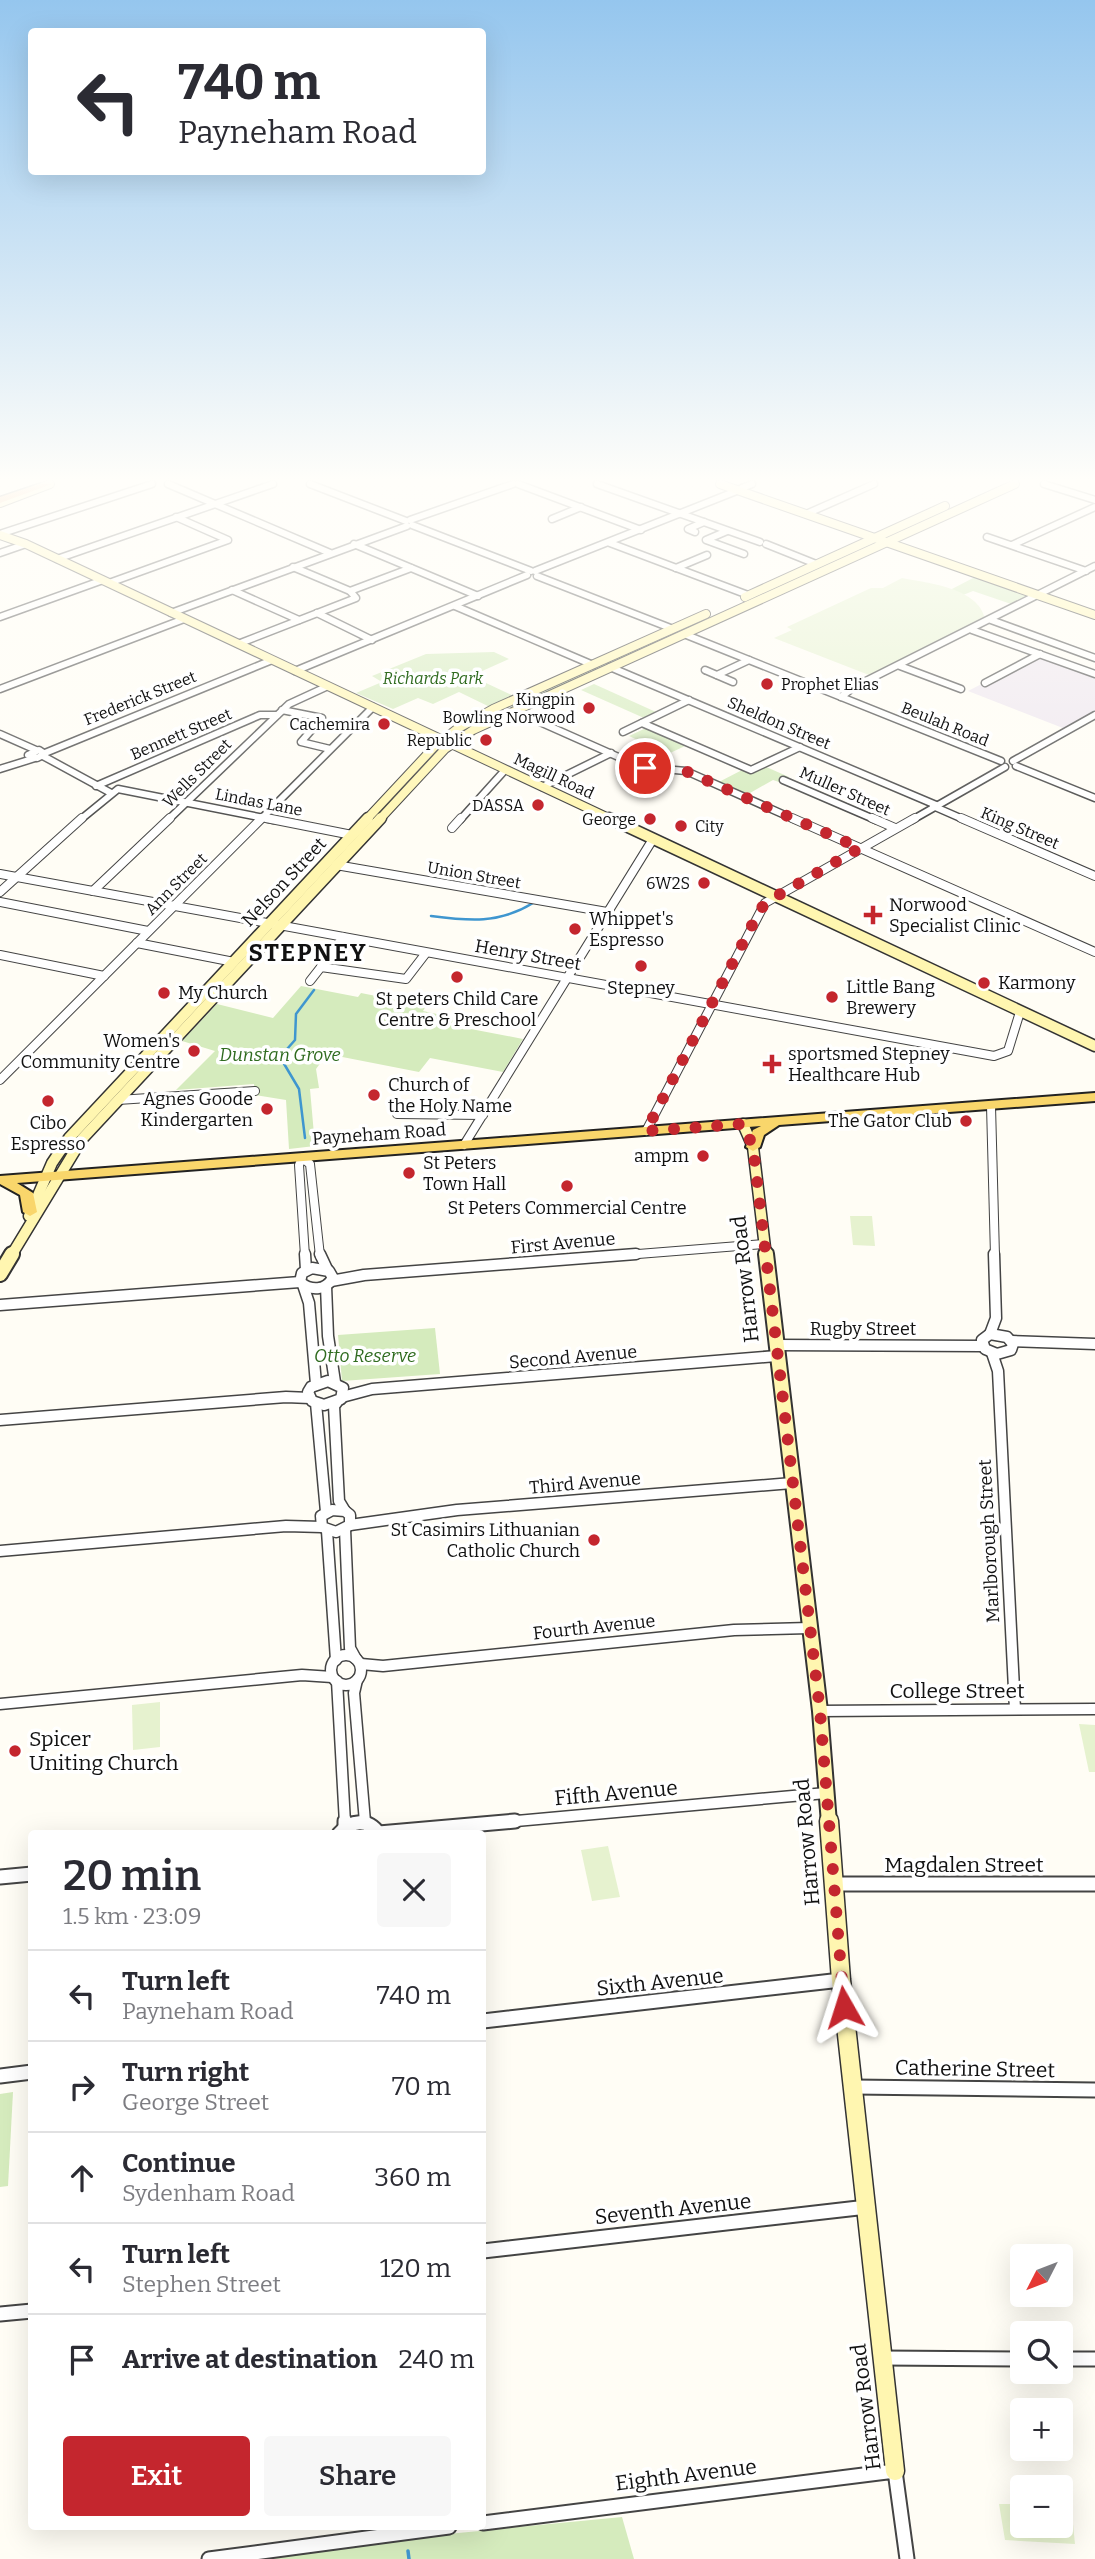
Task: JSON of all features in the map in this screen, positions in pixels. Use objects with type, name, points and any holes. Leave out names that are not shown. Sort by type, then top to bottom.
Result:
[{"type":"main road","name":"Magill Road","points":[[151,603],[447,742]]},
{"type":"main road","points":[[412,726],[460,727],[502,705],[729,603]]},
{"type":"main road","points":[[447,742],[752,603]]},
{"type":"main road","points":[[1070,603],[1095,612]]},
{"type":"main road","points":[[502,705],[515,711]]},
{"type":"main road","name":"Nelson Street","points":[[0,1274],[82,1139],[112,1100],[331,864],[436,757],[447,742]]},
{"type":"main road","name":"Nelson Street","points":[[331,864],[352,835],[447,742]]},
{"type":"main road","points":[[436,757],[451,754],[475,755]]},
{"type":"main road","name":"Magill Road","points":[[475,755],[1095,1046]]},
{"type":"main road","name":"Payneham Road","points":[[0,1180],[1095,1097]]},
{"type":"main road","name":"Nelson Street","points":[[46,1176],[69,1138],[112,1100]]},
{"type":"main road","points":[[753,1147],[758,1133],[780,1121]]},
{"type":"main road","name":"Harrow Road","points":[[743,1124],[753,1147],[764,1244]]},
{"type":"main road","points":[[0,1180],[24,1191],[30,1212]]},
{"type":"main road","name":"Harrow Road","points":[[841,1980],[895,2471]]},
{"type":"street","points":[[0,617],[41,603]]},
{"type":"street","points":[[171,613],[196,603]]},
{"type":"street","points":[[262,603],[299,620]]},
{"type":"street","points":[[238,644],[340,603]]},
{"type":"street","points":[[295,671],[461,603]]},
{"type":"street","points":[[609,603],[673,629]]},
{"type":"street","points":[[841,697],[1024,603]]},
{"type":"street","points":[[455,606],[593,665]]},
{"type":"street","points":[[317,613],[372,640]]},
{"type":"street","points":[[0,689],[184,619]]},
{"type":"street","points":[[991,620],[1095,658]]},
{"type":"street","points":[[972,630],[1095,674]]},
{"type":"street","name":"Beulah Road","points":[[684,634],[1003,764]]},
{"type":"street","points":[[985,683],[1040,654]]},
{"type":"street","name":"Frederick Street","points":[[0,769],[272,660]]},
{"type":"street","points":[[717,675],[749,660]]},
{"type":"street","points":[[900,666],[961,688]]},
{"type":"street","name":"Sheldon Street","points":[[610,667],[935,806]]},
{"type":"street","points":[[705,670],[733,682]]},
{"type":"street","name":"Wells Street","points":[[93,891],[280,712],[292,702],[328,686]]},
{"type":"street","points":[[623,732],[689,701]]},
{"type":"street","name":"Ann Street","points":[[1,1079],[373,708]]},
{"type":"street","points":[[515,711],[645,768],[683,770],[1095,952]]},
{"type":"street","points":[[280,712],[322,718],[300,742],[330,749]]},
{"type":"street","name":"Bennett Street","points":[[96,786],[260,715],[280,712]]},
{"type":"street","points":[[1015,764],[1095,715]]},
{"type":"street","points":[[1082,722],[1095,727]]},
{"type":"street","points":[[642,723],[751,770],[800,747]]},
{"type":"street","points":[[447,742],[460,727]]},
{"type":"street","name":"Lindas Lane","points":[[0,734],[96,786],[352,835]]},
{"type":"street","name":"Magill Road","points":[[447,742],[475,755]]},
{"type":"street","points":[[542,787],[611,753]]},
{"type":"street","points":[[646,1131],[761,908],[775,897],[1003,764],[1015,764],[1095,798]]},
{"type":"street","points":[[452,828],[505,770]]},
{"type":"street","name":"Muller Street","points":[[783,780],[895,828]]},
{"type":"street","points":[[0,892],[115,791]]},
{"type":"street","name":"King Street","points":[[935,806],[1095,876]]},
{"type":"street","points":[[464,1145],[653,839]]},
{"type":"street","name":"Union Street","points":[[331,864],[607,912]]},
{"type":"street","name":"Henry Street","points":[[0,874],[999,1056],[1008,1051],[1020,1012]]},
{"type":"street","points":[[0,902],[148,931]]},
{"type":"street","points":[[310,981],[344,937]]},
{"type":"street","points":[[137,943],[239,963]]},
{"type":"street","points":[[321,967],[406,979],[426,953]]},
{"type":"street","points":[[0,964],[4,955],[104,976]]},
{"type":"street","points":[[112,1100],[255,1091]]},
{"type":"street","points":[[991,1106],[996,1318],[985,1340],[992,1353],[1003,1354],[1010,1341]]},
{"type":"street","points":[[397,1114],[482,1115]]},
{"type":"street","points":[[365,1822],[354,1693],[359,1669],[350,1648],[343,1538],[347,1520],[339,1501],[339,1456],[334,1407],[339,1392],[328,1336],[329,1277],[320,1258],[310,1164],[302,1158],[299,1165],[302,1278],[309,1303],[313,1393],[320,1421],[342,1830],[365,1822],[376,1830]]},
{"type":"street","points":[[25,1234],[30,1212],[46,1176]]},
{"type":"street","name":"First Avenue","points":[[329,1277],[764,1244]]},
{"type":"street","name":"Harrow Road","points":[[764,1244],[820,1711],[841,1980]]},
{"type":"street","points":[[0,1305],[329,1277]]},
{"type":"street","points":[[302,1278],[314,1289],[329,1277]]},
{"type":"street","points":[[996,1318],[1010,1341]]},
{"type":"street","points":[[1010,1341],[1095,1344]]},
{"type":"street","name":"Rugby Street","points":[[776,1351],[1010,1341]]},
{"type":"street","name":"Second Avenue","points":[[339,1392],[776,1351]]},
{"type":"street","name":"Marlborough Street","points":[[992,1353],[999,1371]]},
{"type":"street","name":"Marlborough Street","points":[[1003,1354],[999,1371],[1015,1709]]},
{"type":"street","points":[[0,1420],[339,1392]]},
{"type":"street","points":[[313,1393],[339,1392]]},
{"type":"street","name":"Third Avenue","points":[[347,1520],[792,1483]]},
{"type":"street","points":[[0,1551],[347,1520]]},
{"type":"street","points":[[324,1522],[347,1520]]},
{"type":"street","name":"Fourth Avenue","points":[[359,1669],[734,1630],[809,1628]]},
{"type":"street","points":[[334,1671],[348,1657],[359,1669]]},
{"type":"street","points":[[0,1704],[359,1669]]},
{"type":"street","name":"College Street","points":[[820,1711],[1095,1709]]},
{"type":"street","name":"Fifth Avenue","points":[[439,1830],[826,1793]]},
{"type":"street","points":[[0,1877],[28,1874]]},
{"type":"street","name":"Magdalen Street","points":[[833,1884],[1095,1884]]},
{"type":"street","name":"Sixth Avenue","points":[[486,2021],[841,1980]]},
{"type":"street","points":[[0,2076],[28,2072]]},
{"type":"street","name":"Catherine Street","points":[[854,2087],[1095,2090]]},
{"type":"street","name":"Seventh Avenue","points":[[486,2252],[868,2207]]},
{"type":"street","points":[[0,2314],[28,2311]]},
{"type":"street","points":[[882,2358],[1010,2359]]},
{"type":"street","points":[[1073,2359],[1095,2359]]},
{"type":"street","name":"Harrow Road","points":[[895,2471],[907,2559]]},
{"type":"street","name":"Eighth Avenue","points":[[486,2523],[895,2471]]},
{"type":"street","points":[[209,2559],[399,2530]]},
{"type":"shaded area","points":[[1040,654],[1095,674],[1095,715],[1068,730],[968,691]]},
{"type":"green space","points":[[838,603],[976,603],[985,619],[874,677],[774,638],[792,630],[787,627]]},
{"type":"green space","points":[[705,617],[703,624],[515,708],[510,706]]},
{"type":"green space","name":"Richards Park","points":[[494,652],[509,659],[471,676],[518,698],[494,709],[459,692],[433,704],[418,698],[393,709],[356,693],[382,682],[372,676],[426,654]]},
{"type":"green space","points":[[594,684],[656,712],[644,718],[581,690]]},
{"type":"green space","points":[[646,728],[685,746],[668,754],[629,736]]},
{"type":"green space","points":[[764,766],[789,777],[779,782],[773,780],[743,797],[715,784],[744,769]]},
{"type":"green space","name":"Dunstan Grove","points":[[301,986],[358,997],[361,993],[426,1006],[423,1011],[455,1018],[450,1025],[523,1039],[503,1072],[430,1058],[419,1072],[327,1054],[316,1069],[319,1088],[310,1089],[315,1146],[289,1149],[286,1100],[255,1095],[254,1084],[176,1090],[215,1051],[182,1041],[217,1004],[273,1018]]},
{"type":"green space","points":[[850,1216],[872,1216],[875,1246],[853,1245]]},
{"type":"green space","name":"Otto Reserve","points":[[435,1328],[440,1374],[342,1381],[338,1335]]},
{"type":"green space","points":[[160,1702],[160,1747],[133,1750],[132,1705]]},
{"type":"green space","points":[[1079,1724],[1095,1725],[1095,1772],[1089,1772]]},
{"type":"green space","points":[[608,1846],[620,1897],[592,1901],[581,1850]]},
{"type":"green space","points":[[13,2092],[8,2186],[0,2187],[0,2094]]},
{"type":"green space","points":[[999,2504],[1010,2504],[1010,2538],[1073,2538],[1073,2524],[1075,2544],[1005,2540]]},
{"type":"green space","points":[[622,2517],[634,2559],[242,2559],[242,2554]]},
{"type":"waterway","points":[[431,916],[458,919],[496,918],[533,903]]},
{"type":"waterway","points":[[333,967],[354,943]]},
{"type":"waterway","points":[[305,1138],[299,1089],[280,1057],[295,1040],[296,1014],[314,990]]},
{"type":"waterway","points":[[408,2551],[409,2559]]},
{"type":"place","name":"Prophet Elias","points":[[767,684]]},
{"type":"place","name":"Kingpin Bowling Norwood","points":[[589,708]]},
{"type":"place","name":"Cachemira","points":[[384,724]]},
{"type":"place","name":"Republic","points":[[486,740]]},
{"type":"place","name":"DASSA","points":[[538,805]]},
{"type":"place","name":"George","points":[[650,819]]},
{"type":"place","name":"City","points":[[681,826]]},
{"type":"place","name":"6W2S","points":[[704,883]]},
{"type":"place","name":"Norwood Specialist Clinic","points":[[873,915]]},
{"type":"place","name":"Whippet's Espresso","points":[[575,929]]},
{"type":"place","name":"Stepney","points":[[641,966]]},
{"type":"place","name":"St peters Child Care Centre & Preschool","points":[[457,977]]},
{"type":"place","name":"Karmony","points":[[984,983]]},
{"type":"place","name":"My Church","points":[[164,993]]},
{"type":"place","name":"Little Bang Brewery","points":[[832,997]]},
{"type":"place","name":"Women's Community Centre","points":[[194,1051]]},
{"type":"place","name":"sportsmed Stepney Healthcare Hub","points":[[772,1064]]},
{"type":"place","name":"Church of the Holy Name","points":[[374,1095]]},
{"type":"place","name":"Cibo Espresso","points":[[48,1101]]},
{"type":"place","name":"Agnes Goode Kindergarten","points":[[267,1109]]},
{"type":"place","name":"The Gator Club","points":[[966,1121]]},
{"type":"place","name":"ampm","points":[[703,1156]]},
{"type":"place","name":"St Peters Town Hall","points":[[409,1173]]},
{"type":"place","name":"St Peters Commercial Centre","points":[[567,1186]]},
{"type":"place","name":"St Casimirs Lithuanian Catholic Church","points":[[594,1540]]},
{"type":"place","name":"Spicer Uniting Church","points":[[15,1751]]},
{"type":"district","name":"STEPNEY","points":[[308,953]]},
{"type":"route","points":[[645,768],[683,770],[860,848],[765,903],[761,908],[646,1131],[743,1124],[753,1147],[820,1711],[844,2007]]}]
